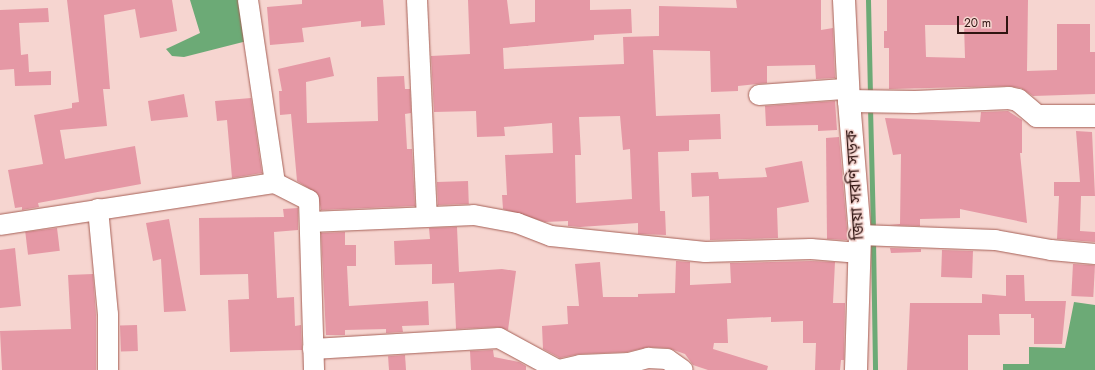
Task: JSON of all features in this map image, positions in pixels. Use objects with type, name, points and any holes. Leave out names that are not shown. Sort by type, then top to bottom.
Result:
[{"type":"main road","name":"জিয়া সরণি সড়ক","points":[[844,0],[849,98],[860,244],[856,370]]},
{"type":"main road","points":[[849,98],[900,103],[1009,98],[1018,100],[1041,116],[1095,116]]},
{"type":"street","points":[[248,0],[275,183]]},
{"type":"street","points":[[417,0],[427,217]]},
{"type":"street","points":[[759,94],[844,89],[849,98]]},
{"type":"street","points":[[0,225],[275,183],[310,200],[314,370]]},
{"type":"street","points":[[98,209],[108,314],[108,370]]},
{"type":"street","points":[[310,222],[474,215],[517,223],[551,236],[705,252],[811,249],[860,244],[995,240],[1095,254]]},
{"type":"street","points":[[313,349],[499,338],[559,370],[580,365],[630,362],[648,358],[667,359],[683,370]]},
{"type":"shaded area","points":[[190,0],[242,0],[247,41],[184,57],[172,56],[166,49],[200,33]]},
{"type":"shaded area","points":[[1074,302],[1095,305],[1095,370],[1003,370],[1003,364],[1029,364],[1029,347],[1065,348]]},
{"type":"building","points":[[67,0],[172,0],[177,31],[140,38],[135,9],[104,15],[110,89],[103,89],[107,126],[60,130],[65,159],[135,146],[141,184],[38,203],[39,207],[22,210],[22,207],[15,208],[8,170],[43,164],[34,115],[72,108],[72,103],[79,102]]},
{"type":"building","points":[[302,0],[383,0],[385,25],[361,27],[361,21],[302,28],[304,42],[270,45],[267,7],[302,4]]},
{"type":"building","points":[[468,0],[507,0],[510,24],[535,22],[535,0],[590,0],[590,10],[631,9],[632,33],[594,35],[594,40],[503,48],[504,69],[624,64],[623,37],[659,36],[659,6],[737,8],[736,0],[821,0],[821,30],[833,28],[835,78],[816,79],[815,65],[767,66],[767,83],[738,86],[738,91],[711,92],[710,51],[653,50],[656,116],[720,114],[721,139],[689,140],[689,151],[658,152],[660,211],[665,211],[666,235],[638,234],[638,223],[580,227],[568,226],[568,221],[545,222],[503,209],[502,195],[507,195],[505,155],[553,153],[552,123],[504,127],[505,136],[477,137],[476,111],[434,112],[431,56],[470,54]],"holes":[[[620,116],[623,150],[630,149],[632,199],[576,203],[575,155],[581,155],[579,117]]]},
{"type":"building","points":[[887,0],[1028,0],[1027,71],[1057,70],[1057,24],[1090,24],[1090,52],[1095,52],[1095,94],[1033,96],[1021,88],[1008,86],[889,89],[889,48],[884,48],[884,31],[887,31]],"holes":[[[925,25],[964,25],[965,58],[926,57]]]},
{"type":"building","points":[[48,8],[49,22],[19,23],[21,55],[28,54],[29,72],[51,71],[51,85],[15,86],[14,69],[0,70],[0,10]]},
{"type":"building","points":[[330,57],[334,76],[306,82],[307,123],[378,121],[377,77],[404,76],[405,89],[410,89],[411,113],[405,114],[407,149],[412,149],[415,206],[321,210],[318,194],[297,181],[291,114],[280,115],[279,91],[282,91],[278,69]]},
{"type":"building","points":[[184,94],[188,117],[151,121],[148,101]]},
{"type":"building","points":[[251,98],[262,173],[232,178],[227,120],[217,121],[215,101]]},
{"type":"building","points":[[835,101],[837,130],[818,131],[818,125],[766,126],[765,106]]},
{"type":"building","points":[[1008,111],[1022,120],[1022,153],[1020,153],[1027,223],[960,209],[960,218],[920,219],[920,226],[890,225],[900,224],[901,154],[893,155],[885,118],[980,122],[981,112]]},
{"type":"building","points":[[1076,131],[1092,132],[1095,196],[1081,196],[1080,231],[1095,232],[1095,242],[1057,239],[1059,196],[1054,196],[1054,182],[1080,182]]},
{"type":"building","points":[[839,137],[847,240],[827,239],[826,138]]},
{"type":"building","points":[[802,161],[809,202],[777,208],[778,238],[710,240],[709,196],[692,197],[691,173],[718,172],[719,179],[767,177],[765,168]]},
{"type":"building","points":[[468,181],[469,204],[438,205],[437,182]]},
{"type":"building","points":[[298,208],[298,230],[274,232],[277,298],[294,297],[295,326],[301,325],[302,350],[230,352],[228,300],[249,299],[248,274],[200,275],[199,218],[284,217],[283,209]]},
{"type":"building","points":[[169,219],[186,311],[164,312],[161,259],[153,261],[146,223]]},
{"type":"building","points":[[457,227],[459,272],[502,269],[516,271],[508,330],[498,327],[456,329],[454,283],[432,284],[432,264],[395,265],[394,241],[430,239],[429,228]]},
{"type":"building","points":[[57,228],[60,251],[28,255],[25,232]]},
{"type":"building","points":[[345,232],[345,245],[356,245],[356,266],[347,266],[349,306],[428,301],[429,325],[402,326],[403,332],[386,333],[386,329],[345,330],[345,335],[326,335],[321,233]]},
{"type":"building","points":[[15,248],[21,306],[0,308],[0,250]]},
{"type":"building","points":[[890,248],[921,249],[921,252],[891,253]]},
{"type":"building","points":[[942,250],[973,251],[972,278],[941,277]]},
{"type":"building","points":[[676,261],[690,262],[690,285],[731,283],[730,263],[811,261],[835,262],[833,303],[845,303],[844,360],[841,360],[840,370],[815,370],[816,343],[803,343],[803,321],[771,322],[771,317],[727,319],[728,343],[714,343],[713,349],[768,366],[767,370],[708,370],[693,365],[685,354],[668,348],[648,347],[627,352],[579,354],[560,358],[543,349],[542,326],[568,324],[567,306],[579,306],[575,264],[600,262],[603,297],[638,297],[638,294],[675,293]]},
{"type":"building","points":[[1073,264],[1095,265],[1093,297],[1071,296]]},
{"type":"building","points":[[93,274],[96,315],[96,370],[2,370],[0,331],[71,329],[68,275]]},
{"type":"building","points":[[1006,275],[1024,275],[1025,301],[1066,301],[1062,344],[1034,344],[1034,318],[1031,318],[1031,314],[999,314],[1000,335],[968,335],[968,370],[907,370],[910,303],[982,303],[982,294],[1006,296]]},
{"type":"building","points":[[137,325],[138,351],[121,352],[120,326]]},
{"type":"building","points":[[493,350],[494,357],[519,362],[526,366],[526,370],[471,370],[470,351]]},
{"type":"building","points":[[405,355],[406,370],[389,370],[388,356]]},
{"type":"waterway","points":[[868,0],[870,97]]},
{"type":"waterway","points":[[870,107],[873,231]]},
{"type":"waterway","points":[[873,239],[875,370]]}]
